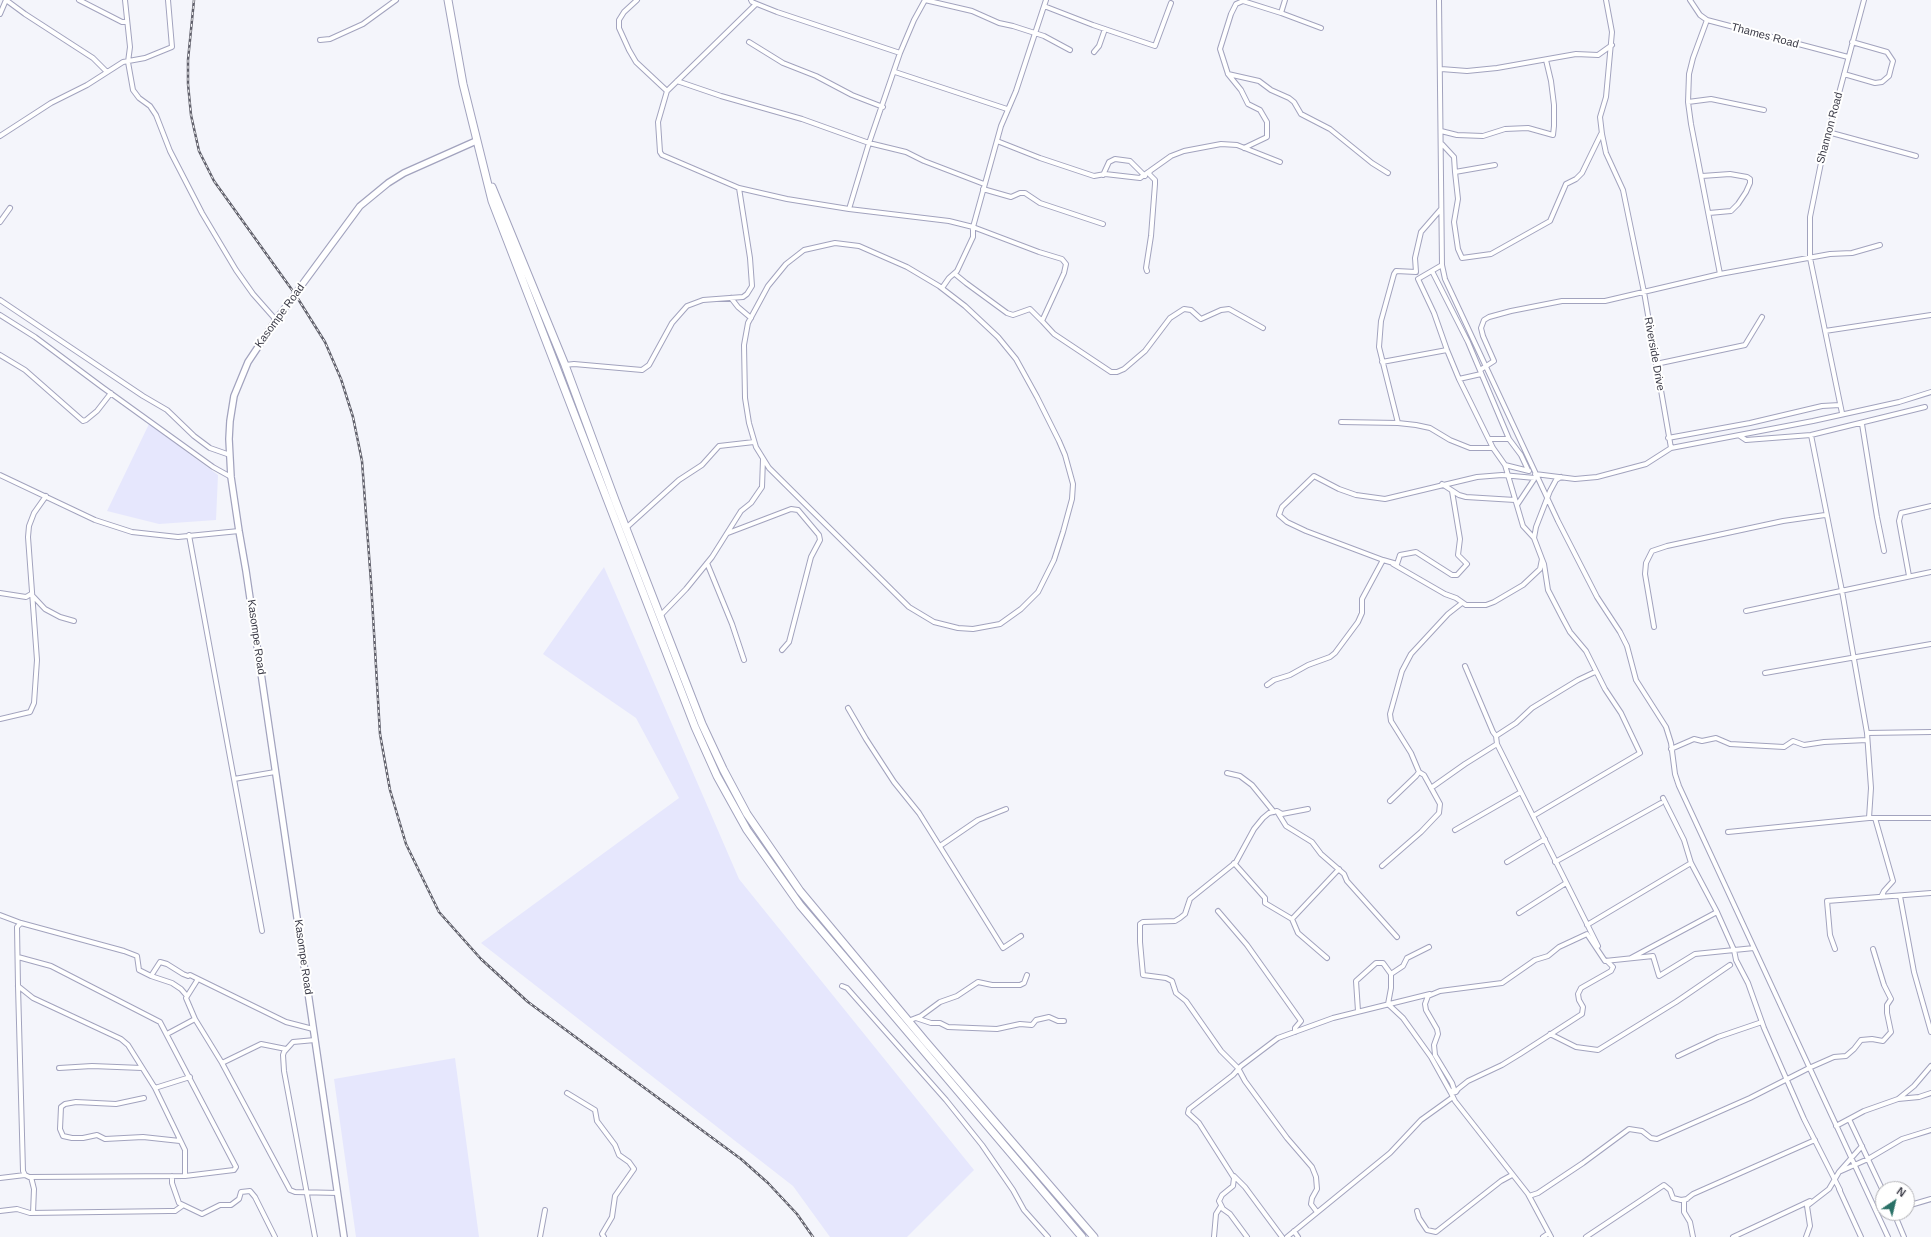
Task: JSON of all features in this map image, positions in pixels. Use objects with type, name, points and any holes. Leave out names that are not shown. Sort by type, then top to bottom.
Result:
[{"type":"highway","points":[[448,0],[456,47],[476,141],[492,201],[695,727],[717,776],[747,830],[800,905],[1082,1237]]},
{"type":"highway","points":[[486,174],[565,365],[702,724],[723,769],[747,814],[800,891],[908,1021],[1094,1237]]},
{"type":"street","points":[[0,14],[8,0],[25,14],[93,58],[107,72]]},
{"type":"street","points":[[79,0],[122,22],[127,22]]},
{"type":"street","points":[[125,0],[130,47],[128,62],[133,90],[139,98],[150,106],[156,115],[170,151],[202,213],[253,294],[276,320]]},
{"type":"street","points":[[0,136],[51,103],[126,60],[128,62],[172,47],[168,0]]},
{"type":"street","points":[[320,40],[330,39],[363,24],[396,0]]},
{"type":"street","points":[[638,0],[624,12],[619,20],[619,28],[636,62],[667,90]]},
{"type":"street","points":[[751,0],[756,4],[900,53]]},
{"type":"street","points":[[849,209],[869,143],[883,107],[900,53],[914,20],[925,0],[957,6],[999,23],[1051,39],[1070,50]]},
{"type":"street","points":[[942,288],[949,278],[955,274],[969,248],[974,233],[973,227],[997,141],[1007,109],[1016,92],[1046,0]]},
{"type":"street","points":[[1281,13],[1285,0]]},
{"type":"street","points":[[1440,0],[1442,265],[1445,279],[1546,498],[1597,597],[1620,632],[1627,646],[1636,680],[1666,727],[1673,765],[1679,786],[1888,1237]]},
{"type":"street","name":"Riverside Drive","points":[[1606,0],[1612,32],[1612,45],[1606,96],[1600,117],[1602,134],[1606,152],[1623,190],[1644,292],[1668,438],[1671,448]]},
{"type":"street","points":[[1690,0],[1700,15],[1707,20],[1693,58],[1689,74],[1688,102],[1720,274]]},
{"type":"street","name":"Shannon Road","points":[[1842,413],[1810,258],[1810,217],[1816,181],[1828,132],[1864,0]]},
{"type":"street","points":[[1244,148],[1267,137],[1266,122],[1260,110],[1248,104],[1242,90],[1228,74],[1220,49],[1230,14],[1236,4],[1243,1],[1321,28]]},
{"type":"street","points":[[1044,6],[1155,46],[1171,3]]},
{"type":"street","points":[[756,4],[667,90],[658,122],[660,152],[739,188],[787,199],[849,209],[938,219],[973,227],[1065,261],[1064,273],[1042,321]]},
{"type":"street","name":"Thames Road","points":[[1707,20],[1848,57]]},
{"type":"street","points":[[1094,52],[1100,43],[1105,29]]},
{"type":"street","points":[[749,42],[783,63],[816,76],[852,95],[883,107]]},
{"type":"street","points":[[1844,74],[1875,83],[1886,80],[1893,61],[1887,52],[1852,42]]},
{"type":"street","points":[[1441,69],[1467,71],[1497,68],[1576,54],[1598,55],[1612,45]]},
{"type":"street","points":[[1442,131],[1483,136],[1505,129],[1528,128],[1553,136],[1554,105],[1551,81],[1546,60]]},
{"type":"street","points":[[895,72],[1007,109]]},
{"type":"street","points":[[1228,74],[1259,81],[1271,90],[1289,98],[1294,102],[1301,114],[1330,129],[1372,163],[1388,172]]},
{"type":"street","points":[[676,81],[721,96],[802,119],[869,143],[906,152],[1010,197],[1020,193],[1025,193],[1040,203],[1103,224]]},
{"type":"street","points":[[1688,102],[1711,99],[1764,110]]},
{"type":"street","points":[[1828,132],[1916,156]]},
{"type":"street","points":[[1442,144],[1454,157],[1458,199],[1454,222],[1458,249],[1462,258],[1491,254],[1550,221],[1566,184],[1582,173],[1602,134]]},
{"type":"street","name":"Kasompe Road","points":[[344,1237],[231,477],[230,421],[234,396],[248,362],[276,320],[360,206],[388,183],[404,173],[476,141]]},
{"type":"street","points":[[997,141],[1090,175],[1130,178],[1140,178],[1166,160],[1184,151],[1225,144],[1244,148],[1280,162]]},
{"type":"street","points":[[1103,175],[1109,162],[1116,159],[1130,162],[1144,176]]},
{"type":"street","points":[[1455,172],[1495,165]]},
{"type":"street","points":[[1147,271],[1146,268],[1151,236],[1155,184],[1155,180],[1149,174],[1151,171]]},
{"type":"street","points":[[1702,176],[1730,174],[1747,177],[1750,179],[1746,192],[1731,211],[1709,213]]},
{"type":"street","points":[[565,365],[574,364],[642,370],[649,365],[672,323],[687,306],[703,300],[743,297],[747,294],[752,286],[750,258],[739,188]]},
{"type":"street","points":[[0,222],[10,208]]},
{"type":"street","points":[[1398,423],[1382,362],[1380,327],[1392,278],[1396,270],[1416,272],[1415,258],[1422,232],[1441,208]]},
{"type":"street","points":[[843,243],[865,248],[907,267],[942,288],[980,319],[998,337],[1016,359],[1049,420],[1065,456],[1073,484],[1072,499],[1063,532],[1054,560],[1045,580],[1038,592],[1028,603],[1008,620],[992,626],[958,628],[941,625],[926,618],[903,602],[769,468],[754,442],[747,414],[744,381],[744,345],[746,331],[751,318],[768,286],[786,264],[804,250],[825,244],[843,243]]},
{"type":"street","points":[[1459,379],[1481,372],[1494,360],[1481,328],[1484,320],[1489,316],[1562,301],[1605,301],[1720,274],[1852,252],[1880,245]]},
{"type":"street","points":[[1442,265],[1418,279],[1434,313],[1459,379],[1493,448],[1506,465],[1523,526],[1534,538],[1544,564],[1548,590],[1570,632],[1586,650],[1595,672],[1621,713],[1640,753],[1533,816]]},
{"type":"street","points":[[1432,271],[1465,336],[1509,439],[1521,454],[1528,470]]},
{"type":"street","points":[[955,274],[969,286],[1007,313],[1014,315],[1030,309],[1049,330],[1108,370],[1117,372],[1147,349],[1170,318],[1184,309],[1191,310],[1201,319],[1221,310],[1229,309],[1263,328]]},
{"type":"street","points":[[731,298],[734,303],[751,318]]},
{"type":"street","points":[[0,300],[143,396],[167,410],[194,436],[210,448],[230,455]]},
{"type":"street","points":[[0,315],[35,336],[111,393],[214,467],[231,477]]},
{"type":"street","points":[[1825,331],[1931,315]]},
{"type":"street","points":[[1656,364],[1745,345],[1762,318]]},
{"type":"street","points":[[1382,362],[1447,350]]},
{"type":"street","points":[[0,355],[25,370],[83,420],[86,420],[98,411],[111,393]]},
{"type":"street","points":[[1452,491],[1460,539],[1458,555],[1467,564],[1457,575],[1452,575],[1416,552],[1400,555],[1397,564],[1306,531],[1279,516],[1279,512],[1288,501],[1314,476],[1339,489],[1380,499],[1395,498],[1442,484],[1484,476],[1536,476],[1585,479],[1631,469],[1646,464],[1671,448],[1740,436],[1898,402],[1931,392]]},
{"type":"street","points":[[1668,438],[1750,423],[1822,406],[1840,404]]},
{"type":"street","points":[[1740,436],[1746,440],[1811,435],[1862,424],[1925,407]]},
{"type":"street","points":[[1341,422],[1398,423],[1430,428],[1450,440],[1470,448],[1493,448]]},
{"type":"street","points":[[1862,424],[1876,517],[1884,551]]},
{"type":"street","points":[[1811,435],[1842,591],[1867,733],[1871,788],[1869,818]]},
{"type":"street","points":[[1489,439],[1509,439]]},
{"type":"street","points":[[626,528],[679,480],[702,465],[719,446],[754,442]]},
{"type":"street","points":[[660,616],[686,589],[707,563],[741,512],[751,503],[762,487],[763,459]]},
{"type":"street","points":[[1506,465],[1528,470],[1536,476]]},
{"type":"street","points":[[0,475],[110,526],[132,532],[163,536],[239,530]]},
{"type":"street","points":[[1517,506],[1536,476]]},
{"type":"street","points":[[1534,538],[1536,527],[1546,498],[1553,484],[1561,477]]},
{"type":"street","points":[[1442,484],[1452,491],[1466,497],[1515,500]]},
{"type":"street","points":[[0,719],[30,712],[34,703],[36,660],[29,526],[34,513],[46,496]]},
{"type":"street","points":[[1910,576],[1899,522],[1901,514],[1931,506]]},
{"type":"street","points":[[728,533],[791,509],[798,510],[819,535],[820,540],[811,557],[789,642],[782,650]]},
{"type":"street","points":[[1654,627],[1646,574],[1646,563],[1652,551],[1667,546],[1783,521],[1826,515]]},
{"type":"street","points":[[189,535],[262,931]]},
{"type":"street","points":[[1384,560],[1445,594],[1456,598],[1468,606],[1486,605],[1510,594],[1538,572],[1542,559]]},
{"type":"street","points":[[1267,685],[1274,680],[1290,675],[1308,665],[1330,657],[1335,652],[1362,615],[1362,599],[1384,560]]},
{"type":"street","points":[[707,563],[732,624],[744,660]]},
{"type":"street","points":[[1746,612],[1931,572]]},
{"type":"street","points":[[0,593],[26,597],[32,594]]},
{"type":"street","points":[[32,594],[46,609],[60,617],[74,621]]},
{"type":"street","points":[[1382,866],[1422,832],[1439,813],[1440,804],[1424,775],[1419,772],[1411,753],[1392,721],[1390,708],[1402,671],[1411,654],[1448,614],[1462,603]]},
{"type":"street","points":[[1765,673],[1853,659],[1931,644]]},
{"type":"street","points":[[1465,666],[1496,736],[1497,744],[1587,926],[1606,961]]},
{"type":"street","points":[[1496,736],[1516,723],[1532,708],[1578,680],[1595,672]]},
{"type":"street","points":[[848,708],[880,761],[919,813],[1004,948],[1021,936]]},
{"type":"street","points":[[1867,733],[1931,732]]},
{"type":"street","points":[[1671,749],[1694,739],[1702,741],[1716,738],[1730,744],[1784,747],[1793,741],[1804,745],[1824,742],[1867,740]]},
{"type":"street","points":[[1431,788],[1497,744]]},
{"type":"street","points":[[234,779],[275,772]]},
{"type":"street","points":[[1390,801],[1419,772]]},
{"type":"street","points":[[1227,773],[1240,776],[1252,785],[1286,826],[1312,842],[1321,854],[1339,869],[1397,937]]},
{"type":"street","points":[[1455,830],[1521,792]]},
{"type":"street","points":[[1663,798],[1684,840],[1691,863],[1717,912],[1734,950],[1736,960],[1748,983],[1762,1022],[1787,1080],[1815,1140],[1835,1178],[1861,1237]]},
{"type":"street","points":[[1556,862],[1661,803]]},
{"type":"street","points":[[940,846],[978,820],[1006,809]]},
{"type":"street","points":[[1275,811],[1282,814],[1308,809]]},
{"type":"street","points":[[1275,811],[1263,818],[1254,829],[1234,863],[1190,899],[1185,914],[1175,921],[1143,922],[1140,924],[1142,975],[1166,978],[1172,981],[1176,993],[1186,1001],[1221,1051],[1238,1069],[1245,1081],[1287,1138],[1312,1167],[1317,1191],[1311,1201],[1312,1208],[1317,1212]]},
{"type":"street","points":[[1728,832],[1869,818],[1931,818]]},
{"type":"street","points":[[1875,818],[1893,881],[1881,897]]},
{"type":"street","points":[[1507,862],[1545,839]]},
{"type":"street","points":[[1234,863],[1265,898],[1265,903],[1292,919],[1298,933],[1327,958]]},
{"type":"street","points":[[1587,926],[1691,863]]},
{"type":"street","points":[[1292,919],[1339,869]]},
{"type":"street","points":[[1519,914],[1566,883]]},
{"type":"street","points":[[1835,949],[1830,935],[1827,901],[1931,893]]},
{"type":"street","points":[[1900,896],[1914,972],[1931,1032]]},
{"type":"street","points":[[1218,911],[1247,945],[1301,1021],[1295,1028],[1294,1032]]},
{"type":"street","points":[[1629,959],[1717,912]]},
{"type":"street","points":[[0,915],[21,923],[124,951],[137,956],[138,970],[172,983],[181,989],[187,996]]},
{"type":"street","points":[[21,923],[17,927],[23,1171],[25,1175]]},
{"type":"street","points":[[1214,1237],[1216,1214],[1221,1206],[1220,1198],[1235,1184],[1234,1178],[1200,1123],[1188,1113],[1194,1105],[1233,1075],[1238,1069],[1278,1038],[1333,1018],[1432,993],[1502,983],[1535,960],[1548,956],[1559,947],[1587,934],[1606,961],[1613,967],[1612,971],[1581,988],[1578,994],[1579,1000],[1583,1007],[1582,1014],[1573,1022],[1550,1034],[1502,1065],[1468,1080],[1456,1092],[1418,1123],[1390,1153],[1355,1184],[1317,1212],[1287,1237]]},
{"type":"street","points":[[1391,974],[1403,966],[1407,958],[1429,947]]},
{"type":"street","points":[[1606,961],[1653,956],[1659,976],[1695,954],[1754,948]]},
{"type":"street","points":[[1529,1196],[1538,1192],[1582,1163],[1629,1128],[1642,1131],[1651,1138],[1657,1139],[1750,1098],[1834,1057],[1846,1056],[1862,1040],[1872,1039],[1883,1041],[1892,1032],[1887,1012],[1887,1005],[1890,999],[1872,949]]},
{"type":"street","points":[[0,1178],[25,1175],[31,1177],[186,1176],[234,1170],[236,1167],[190,1077],[158,1020],[51,966],[18,957]]},
{"type":"street","points":[[151,976],[160,962],[167,964],[183,974],[188,976],[190,975],[286,1022],[313,1029]]},
{"type":"street","points":[[1358,1012],[1356,981],[1376,962],[1383,963],[1391,974],[1391,988],[1388,1004]]},
{"type":"street","points":[[1550,1034],[1576,1047],[1598,1050],[1676,1002],[1730,965]]},
{"type":"street","points":[[908,1021],[916,1018],[940,1002],[958,996],[978,982],[1020,985],[1024,983],[1027,975]]},
{"type":"street","points":[[198,979],[186,999],[195,1019],[222,1063],[287,1185],[294,1192],[338,1193]]},
{"type":"street","points":[[18,986],[33,998],[121,1039],[128,1045],[154,1088],[185,1150],[186,1176]]},
{"type":"street","points":[[842,986],[846,988],[982,1145],[1013,1190],[1024,1210],[1048,1237]]},
{"type":"street","points":[[1432,993],[1426,999],[1426,1010],[1437,1029],[1438,1034],[1434,1050],[1438,1062],[1452,1084],[1454,1089],[1452,1095]]},
{"type":"street","points":[[1388,1004],[1411,1029],[1431,1057],[1454,1101],[1529,1196],[1550,1235],[1543,1237]]},
{"type":"street","points":[[916,1018],[931,1023],[940,1023],[948,1027],[997,1030],[1020,1024],[1032,1025],[1036,1020],[1049,1017],[1058,1021],[1064,1021]]},
{"type":"street","points":[[167,1034],[195,1019]]},
{"type":"street","points":[[1678,1056],[1718,1037],[1762,1022]]},
{"type":"street","points":[[315,1040],[293,1042],[286,1049],[283,1055],[284,1071],[315,1237]]},
{"type":"street","points":[[222,1063],[261,1044],[286,1049]]},
{"type":"street","points":[[59,1068],[92,1066],[142,1068]]},
{"type":"street","points":[[1898,1099],[1907,1092],[1931,1066]]},
{"type":"street","points":[[154,1088],[190,1077]]},
{"type":"street","points":[[1907,1092],[1914,1096]]},
{"type":"street","points":[[567,1093],[595,1110],[597,1121],[615,1145],[619,1155],[629,1162],[634,1170],[615,1196],[612,1217],[602,1234],[604,1237]]},
{"type":"street","points":[[1836,1126],[1864,1111],[1898,1099],[1914,1096],[1919,1097],[1931,1093]]},
{"type":"street","points":[[144,1098],[116,1104],[76,1102],[65,1104],[61,1107],[60,1129],[63,1136],[72,1138],[83,1138],[97,1135],[105,1139],[143,1137],[180,1141]]},
{"type":"street","points":[[1849,1119],[1878,1181]]},
{"type":"street","points":[[1839,1172],[1868,1159],[1902,1139],[1931,1130]]},
{"type":"street","points":[[1694,1237],[1690,1222],[1683,1206],[1684,1201],[1693,1194],[1815,1140]]},
{"type":"street","points":[[1806,1237],[1810,1226],[1807,1206],[1824,1194],[1832,1185],[1839,1172],[1862,1146]]},
{"type":"street","points":[[1231,1173],[1245,1187],[1282,1237]]},
{"type":"street","points":[[1417,1211],[1419,1218],[1428,1230],[1436,1232],[1501,1181],[1512,1175]]},
{"type":"street","points":[[172,1176],[172,1183],[177,1199],[182,1206],[202,1214],[220,1205],[231,1204],[239,1199],[241,1192],[250,1191],[255,1197],[275,1237]]},
{"type":"street","points":[[31,1177],[34,1189],[32,1213]]},
{"type":"street","points":[[1586,1237],[1664,1185],[1670,1190],[1673,1198],[1681,1200],[1687,1199]]},
{"type":"street","points":[[1832,1185],[1837,1186],[1840,1190]]},
{"type":"street","points":[[1733,1237],[1816,1199]]},
{"type":"street","points":[[1915,1204],[1931,1199]]},
{"type":"street","points":[[0,1211],[16,1209],[32,1213],[175,1211],[182,1206]]},
{"type":"street","points":[[1221,1206],[1230,1214],[1247,1237]]},
{"type":"street","points":[[540,1237],[545,1210]]},
{"type":"street","points":[[1897,1221],[1904,1237]]},
{"type":"street","points":[[1294,1231],[1298,1237]]},
{"type":"shaded area","points":[[149,424],[218,475],[216,520],[159,524],[107,511]]},
{"type":"shaded area","points":[[604,567],[739,879],[974,1170],[907,1237],[830,1237],[793,1186],[481,943],[679,798],[636,718],[543,654]]},
{"type":"shaded area","points":[[455,1058],[479,1237],[356,1237],[334,1079]]},
{"type":"railway","points":[[194,0],[188,60],[188,84],[191,115],[199,151],[214,181],[295,294],[325,342],[341,379],[353,417],[362,461],[380,734],[390,790],[406,844],[439,912],[481,959],[528,1002],[741,1159],[768,1183],[797,1214],[813,1237]]}]
